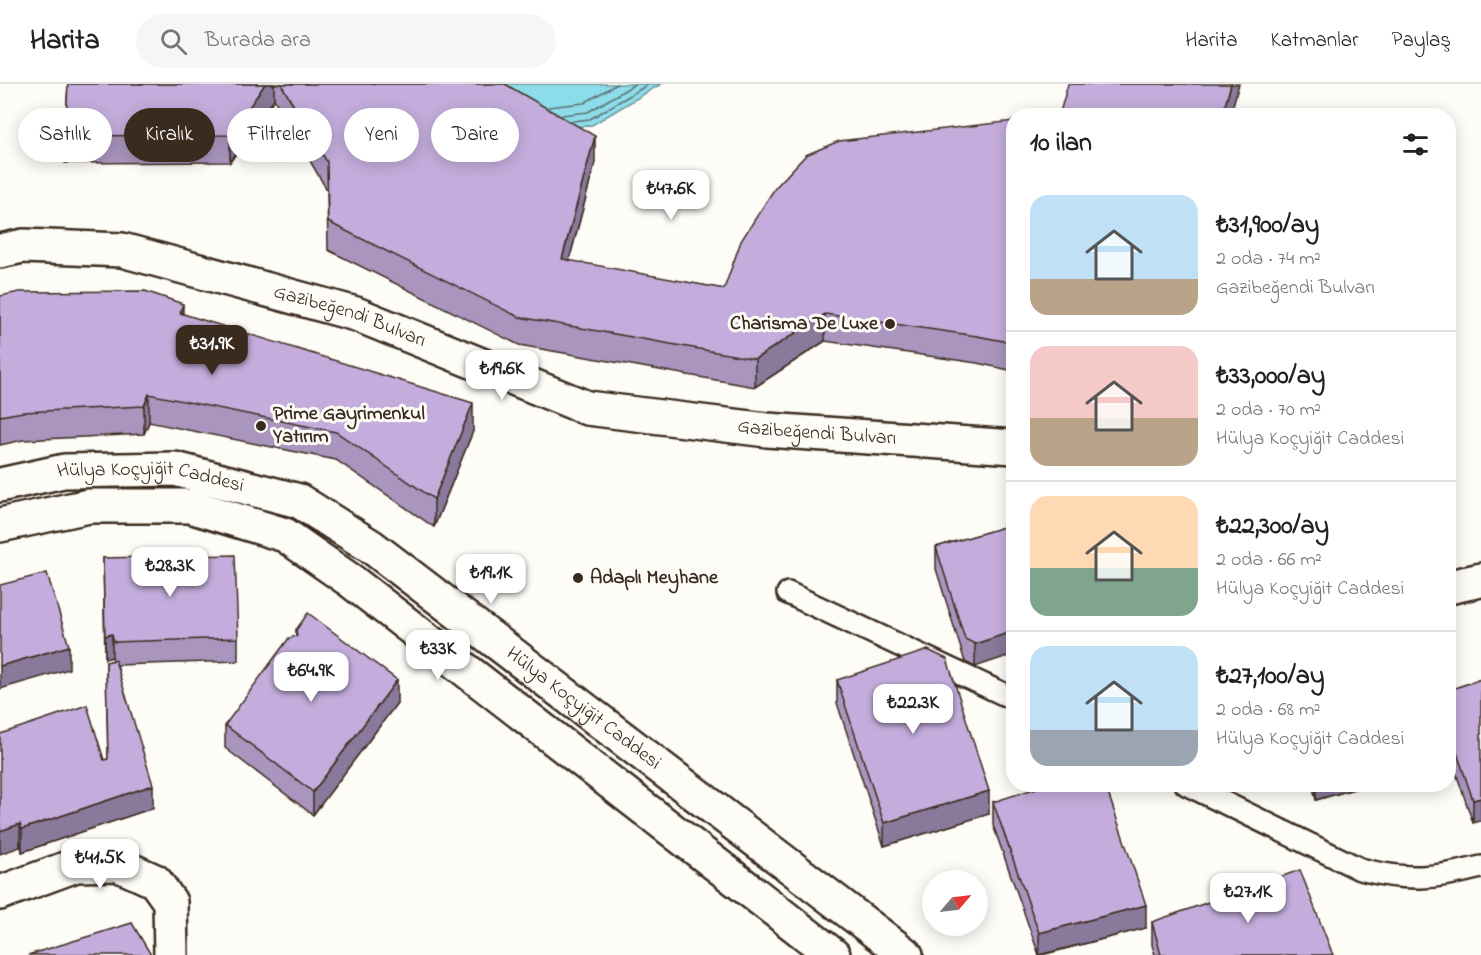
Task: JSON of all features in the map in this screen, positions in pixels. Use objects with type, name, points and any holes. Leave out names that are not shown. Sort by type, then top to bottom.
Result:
[{"type":"main road","name":"Gazibeğendi Bulvarı","points":[[0,251],[23,246],[122,250],[356,314],[587,408],[767,430],[1006,446]]},
{"type":"main road","name":"Hülya Koçyiğit Caddesi","points":[[0,485],[64,471],[175,469],[299,501],[382,554],[906,955]]},
{"type":"main road","name":"Hülya Koçyiğit Caddesi","points":[[0,525],[89,506],[190,506],[285,535],[351,581],[833,955]]},
{"type":"main road","points":[[1456,585],[1481,580]]},
{"type":"main road","points":[[0,892],[76,865],[117,864],[155,882],[170,902],[171,955]]},
{"type":"lane","points":[[789,593],[1006,695]]},
{"type":"lane","points":[[1202,792],[1360,869],[1388,876],[1417,879],[1443,877],[1481,867]]},
{"type":"water","points":[[456,84],[661,84],[592,125],[539,131],[519,120],[519,108],[498,108]]},
{"type":"building","points":[[68,84],[265,84],[249,108],[227,108],[227,135],[215,135],[215,108],[124,108],[124,136],[112,136],[112,108],[67,108]]},
{"type":"building","points":[[281,84],[505,84],[595,136],[562,259],[724,289],[741,241],[775,188],[806,155],[839,141],[1006,122],[1006,341],[825,314],[755,359],[519,317],[328,222],[327,162],[332,162],[332,108],[295,108]]},
{"type":"building","points":[[1068,84],[1231,84],[1224,108],[1061,108]]},
{"type":"building","points":[[145,291],[183,304],[180,313],[473,403],[434,499],[336,432],[149,394],[144,406],[23,412],[0,416],[0,296],[19,292]]},
{"type":"building","points":[[1006,526],[1006,634],[975,644],[965,639],[936,547]]},
{"type":"building","points":[[235,555],[238,638],[114,642],[112,634],[105,636],[103,558]]},
{"type":"building","points":[[47,573],[69,646],[0,666],[0,585]]},
{"type":"building","points":[[308,613],[397,680],[313,792],[225,725],[289,638],[297,636],[296,630]]},
{"type":"building","points":[[928,650],[947,659],[989,791],[884,823],[837,680]]},
{"type":"building","points":[[115,660],[153,785],[22,829],[20,824],[0,831],[0,734],[87,705],[104,760],[108,759],[106,662]]},
{"type":"building","points":[[1481,679],[1481,798],[1473,800],[1456,750],[1456,688]]},
{"type":"building","points":[[1024,792],[1108,792],[1146,905],[1039,933],[993,802]]},
{"type":"building","points":[[1300,870],[1333,955],[1161,955],[1152,922]]},
{"type":"building","points":[[132,923],[151,955],[28,955]]},
{"type":"place","name":"Charisma De Luxe","points":[[890,324]]},
{"type":"place","name":"Prime Gayrimenkul Yatırım","points":[[261,426]]},
{"type":"place","name":"Adaplı Meyhane","points":[[578,578]]}]
